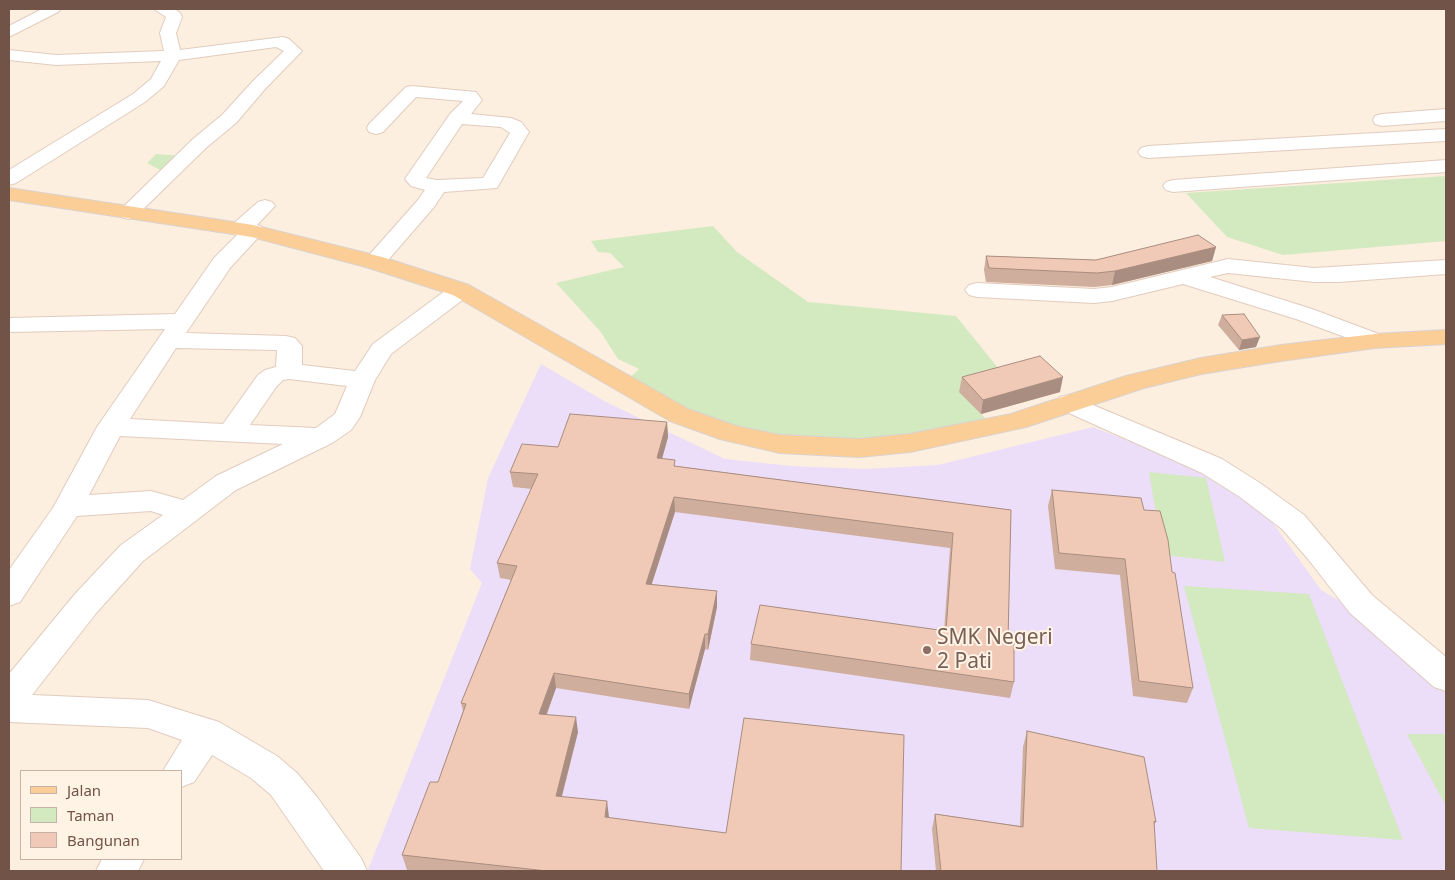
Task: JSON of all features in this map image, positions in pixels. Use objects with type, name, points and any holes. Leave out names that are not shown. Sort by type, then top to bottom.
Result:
[{"type":"main road","points":[[9,194],[247,230],[374,262],[460,290],[665,408],[713,428],[765,442],[845,448],[891,446],[1016,421],[1144,379],[1201,366],[1280,353],[1376,341],[1446,338]]},
{"type":"street","points":[[11,30],[52,9]]},
{"type":"street","points":[[9,179],[139,98],[158,82],[173,56],[168,33],[174,17],[172,13],[162,9]]},
{"type":"street","points":[[9,54],[56,60],[173,56],[276,42],[283,42],[294,51],[259,84],[229,119],[200,143],[128,212]]},
{"type":"street","points":[[376,128],[415,87],[473,98],[457,118],[415,176],[415,179],[418,182],[438,186],[490,184],[520,132],[514,126],[504,122],[457,118]]},
{"type":"street","points":[[1382,120],[1446,115]]},
{"type":"street","points":[[1148,152],[1446,135]]},
{"type":"street","points":[[1419,137],[1446,159]]},
{"type":"street","points":[[1173,186],[1446,166]]},
{"type":"street","points":[[374,262],[427,203],[438,186]]},
{"type":"street","points":[[9,594],[68,508],[111,427],[222,263],[265,206]]},
{"type":"street","points":[[977,290],[1105,296],[1228,266],[1314,275],[1339,275],[1446,267]]},
{"type":"street","points":[[1183,276],[1304,314],[1376,341]]},
{"type":"street","points":[[9,698],[121,563],[163,529],[226,483],[252,468],[322,437],[347,417],[362,380],[376,357],[389,343],[460,290]]},
{"type":"street","points":[[9,325],[176,331],[286,343],[290,346],[289,371]]},
{"type":"street","points":[[231,432],[270,378],[289,371],[362,380]]},
{"type":"street","points":[[1069,403],[1191,456],[1250,490],[1293,522],[1319,551],[1361,604],[1446,677]]},
{"type":"street","points":[[111,427],[322,437]]},
{"type":"street","points":[[68,508],[151,501],[188,512]]},
{"type":"street","points":[[9,708],[148,714],[206,732],[264,767],[284,784],[304,808],[347,871]]},
{"type":"street","points":[[182,770],[206,732]]},
{"type":"street","points":[[116,871],[123,860]]},
{"type":"shaded area","name":"SMK Negeri 2 Pati","points":[[541,364],[604,401],[725,459],[791,466],[865,469],[938,465],[1093,427],[1190,465],[1268,516],[1321,590],[1352,608],[1446,693],[1446,871],[368,870],[482,583],[470,569],[488,478]]},
{"type":"green space","points":[[156,154],[182,156],[164,172],[147,163]]},
{"type":"green space","points":[[1446,176],[1446,241],[1283,255],[1227,237],[1186,193]]},
{"type":"green space","points":[[713,226],[737,252],[808,302],[956,316],[1007,379],[981,414],[989,422],[863,445],[764,438],[701,421],[627,380],[639,369],[618,359],[600,331],[556,283],[624,267],[610,253],[598,252],[591,241]]},
{"type":"green space","points":[[1149,472],[1206,478],[1225,562],[1163,555]]},
{"type":"green space","points":[[1184,586],[1309,594],[1403,840],[1249,828]]},
{"type":"green space","points":[[1407,734],[1446,734],[1446,806]]},
{"type":"building","points":[[1198,235],[1216,247],[1115,271],[1097,273],[989,268],[986,256],[1096,260]]},
{"type":"building","points":[[1244,314],[1260,337],[1242,340],[1222,315]]},
{"type":"building","points":[[1040,356],[1063,377],[983,400],[962,377]]},
{"type":"building","points":[[570,414],[667,422],[657,458],[675,460],[674,466],[1011,510],[1008,640],[1014,640],[1014,682],[751,644],[760,605],[946,631],[953,533],[674,497],[646,584],[717,591],[708,634],[705,634],[689,694],[554,673],[539,714],[576,717],[556,796],[607,801],[605,817],[726,833],[744,718],[904,735],[901,871],[547,871],[402,855],[430,782],[438,782],[466,704],[461,703],[517,566],[497,563],[538,474],[510,472],[522,444],[558,447]]},
{"type":"building","points":[[1052,490],[1141,498],[1144,510],[1160,511],[1168,540],[1172,572],[1175,573],[1193,688],[1139,681],[1125,559],[1059,553]]},
{"type":"building","points":[[1027,731],[1144,757],[1156,822],[1154,821],[1157,871],[941,871],[935,814],[1023,827]]},
{"type":"place","name":"SMK Negeri 2 Pati","points":[[927,650]]}]
